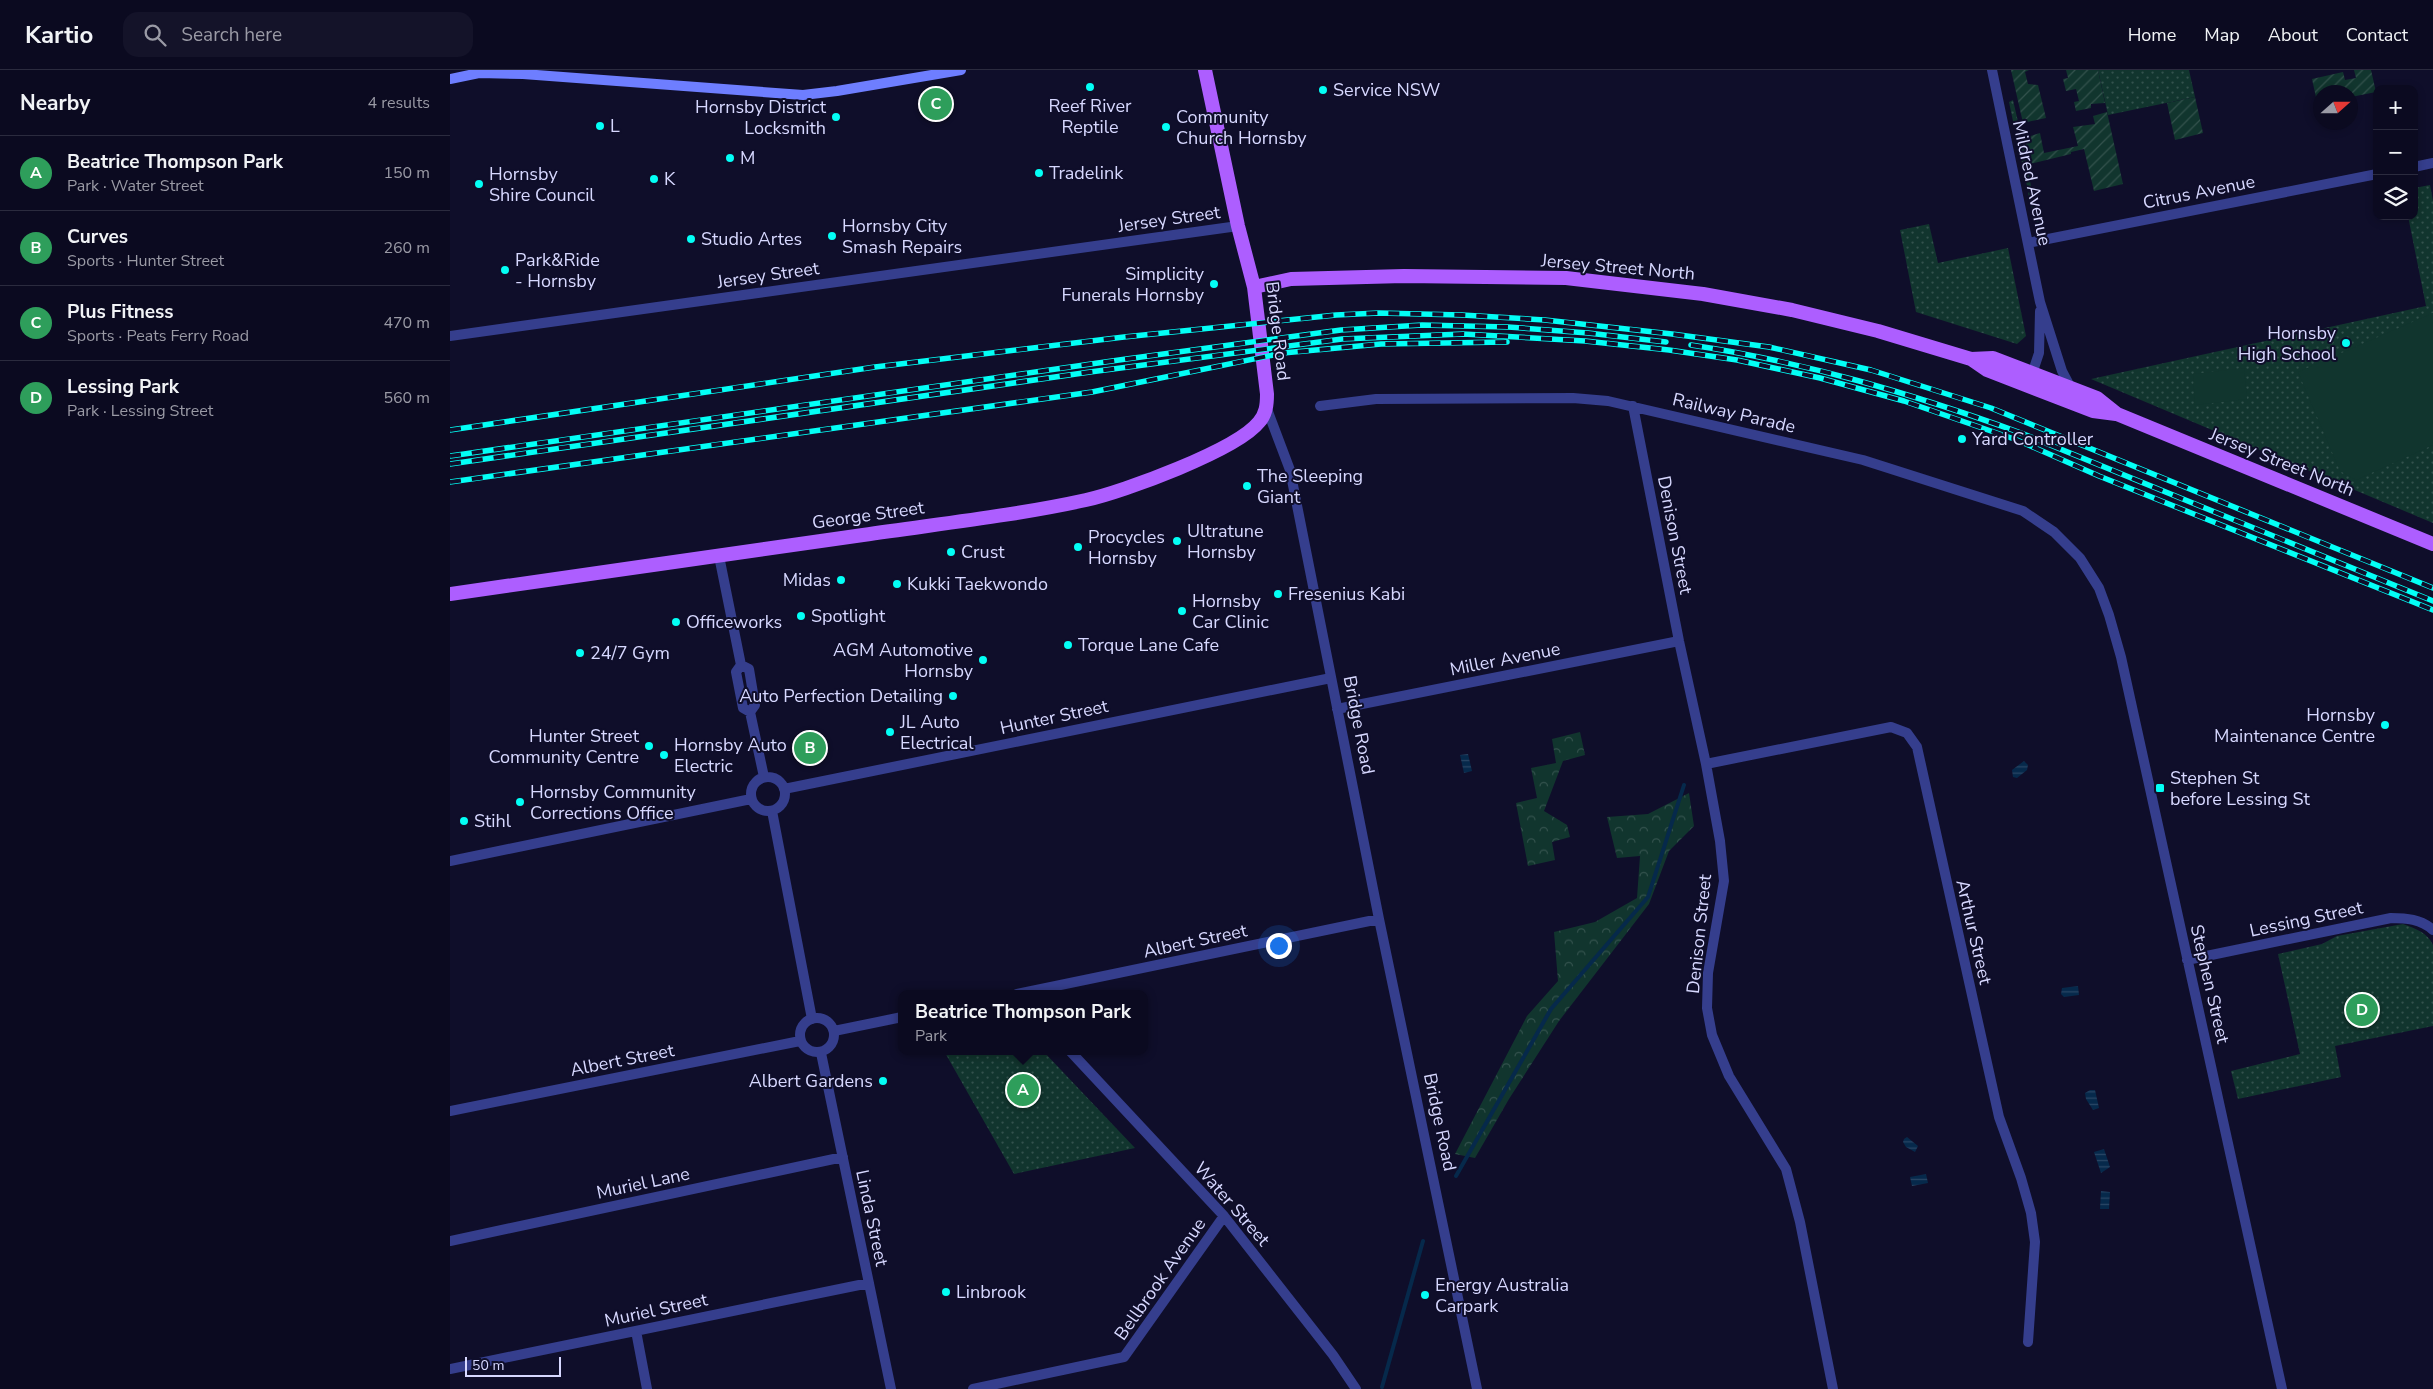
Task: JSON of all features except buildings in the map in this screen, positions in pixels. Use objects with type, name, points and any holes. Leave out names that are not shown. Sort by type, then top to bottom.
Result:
[{"type":"main road","points":[[450,79],[478,73],[523,74],[803,95],[961,70]]},
{"type":"main road","name":"Bridge Road","points":[[1205,70],[1238,226],[1254,287],[1267,409]]},
{"type":"main road","name":"Jersey Street North","points":[[1254,287],[1291,279],[1404,276],[1587,280],[1703,294],[1792,310],[1878,331],[1971,359],[1987,370],[2071,388],[2096,398],[2117,414],[2433,544]]},
{"type":"main road","name":"Jersey Street North","points":[[2030,379],[2092,411],[2117,414]]},
{"type":"main road","name":"George Street","points":[[450,594],[976,518],[1093,498],[1130,488],[1223,447],[1254,428],[1267,409]]},
{"type":"street","name":"Mildred Avenue","points":[[1992,70],[2040,302],[2062,371],[2071,388]]},
{"type":"street","points":[[2418,166],[2433,163]]},
{"type":"street","name":"Citrus Avenue","points":[[2028,243],[2373,175]]},
{"type":"street","name":"Jersey Street","points":[[450,336],[1238,226]]},
{"type":"street","name":"Mildred Avenue","points":[[2030,379],[2041,339],[2040,302]]},
{"type":"street","name":"Railway Parade","points":[[1320,406],[1376,399],[1573,398],[1633,406],[1863,460],[2023,511],[2066,542],[2080,558],[2099,588]]},
{"type":"street","name":"Denison Street","points":[[1633,406],[1720,841],[1724,881],[1708,973],[1707,1008],[1712,1035],[1729,1076],[1786,1169],[1800,1222],[1833,1389]]},
{"type":"street","name":"Bridge Road","points":[[1267,409],[1290,470],[1379,920],[1478,1389]]},
{"type":"street","points":[[719,556],[741,665],[749,670],[755,705],[750,712],[764,778]]},
{"type":"street","name":"Stephen Street","points":[[2099,588],[2110,615],[2121,657],[2282,1389]]},
{"type":"street","name":"Miller Avenue","points":[[1337,709],[1679,641]]},
{"type":"street","name":"Hunter Street","points":[[784,789],[1331,678]]},
{"type":"street","name":"Arthur Street","points":[[1706,764],[1891,727],[1906,732],[1917,747],[1999,1117],[2022,1178],[2031,1213],[2034,1242],[2028,1342]]},
{"type":"street","points":[[764,778],[779,781],[784,789],[785,794],[782,804],[772,811],[758,808],[752,799],[751,793],[755,783],[764,778]]},
{"type":"street","points":[[450,861],[752,799]]},
{"type":"street","points":[[772,811],[812,1019]]},
{"type":"street","name":"Lessing Street","points":[[2188,960],[2391,918],[2406,918],[2432,929]]},
{"type":"street","name":"Albert Street","points":[[1037,990],[1379,920]]},
{"type":"street","points":[[834,1031],[898,1018]]},
{"type":"street","points":[[812,1019],[823,1019],[832,1026],[834,1031],[833,1042],[826,1051],[821,1053],[806,1049],[800,1041],[799,1035],[803,1025],[812,1019]]},
{"type":"street","name":"Albert Street","points":[[450,1112],[800,1041]]},
{"type":"street","name":"Linda Street","points":[[821,1053],[891,1389]]},
{"type":"street","name":"Water Street","points":[[1074,1055],[1224,1216],[1333,1355],[1356,1389]]},
{"type":"street","name":"Muriel Lane","points":[[450,1241],[843,1157]]},
{"type":"street","name":"Bellbrook Avenue","points":[[973,1389],[1124,1357],[1224,1216]]},
{"type":"street","name":"Muriel Street","points":[[450,1369],[869,1283]]},
{"type":"street","points":[[636,1331],[647,1389]]},
{"type":"green space","points":[[2011,70],[2029,70],[2025,72],[2028,84],[2038,85],[2046,118],[2023,123]]},
{"type":"green space","points":[[2066,70],[2098,70],[2105,103],[2091,104],[2091,108],[2076,111],[2074,102],[2079,101],[2076,89],[2066,91],[2063,79],[2068,78]]},
{"type":"green space","points":[[2098,70],[2189,70],[2195,97],[2108,115]]},
{"type":"green space","points":[[2354,70],[2371,70],[2374,85],[2373,93],[2358,96],[2358,85],[2313,85],[2312,79],[2343,72],[2345,80],[2356,78]]},
{"type":"green space","points":[[2195,97],[2203,133],[2175,140],[2167,103]]},
{"type":"green space","points":[[2013,100],[2019,126],[2014,126],[2009,102]]},
{"type":"green space","points":[[2107,112],[2123,184],[2094,191],[2084,149],[2030,164],[2024,138],[2040,133],[2044,153],[2078,146],[2073,127],[2095,124],[2093,116]]},
{"type":"green space","points":[[2022,138],[2031,186],[2027,186],[2017,140]]},
{"type":"green space","name":"Hornsby High School","points":[[2430,185],[2433,201],[2433,523],[2091,379],[2426,306],[2409,220],[2418,220],[2418,187]]},
{"type":"green space","points":[[2032,190],[2039,224],[2035,221],[2028,193]]},
{"type":"green space","points":[[1929,224],[1938,263],[2008,248],[2026,336],[2017,344],[1916,312],[1900,230]]},
{"type":"green space","points":[[2433,313],[2433,445],[2356,480],[2340,471],[2298,372]]},
{"type":"green space","points":[[2244,368],[2247,399],[2195,405],[2193,374]]},
{"type":"green space","points":[[1580,732],[1585,755],[1563,761],[1544,811],[1567,825],[1570,837],[1552,842],[1555,860],[1528,866],[1516,803],[1537,798],[1531,768],[1556,763],[1552,739]]},
{"type":"green space","points":[[1689,793],[1694,826],[1669,851],[1649,904],[1559,1021],[1509,1099],[1475,1158],[1455,1154],[1527,1016],[1558,981],[1554,932],[1595,922],[1637,898],[1640,856],[1617,858],[1607,817],[1648,814]]},
{"type":"green space","points":[[2403,924],[2417,929],[2433,945],[2433,1026],[2335,1046],[2341,1077],[2238,1099],[2231,1071],[2300,1054],[2278,954],[2322,944],[2337,936]]},
{"type":"green space","points":[[946,1055],[1047,1055],[1135,1148],[1014,1174]]},
{"type":"water","points":[[1468,754],[1472,771],[1464,773],[1460,755]]},
{"type":"water","points":[[2024,761],[2028,765],[2027,770],[2017,778],[2013,777],[2012,770]]},
{"type":"water","points":[[2078,986],[2079,995],[2064,997],[2061,994],[2062,988]]},
{"type":"water","points":[[2095,1090],[2099,1108],[2093,1110],[2086,1099],[2085,1093]]},
{"type":"water","points":[[1907,1137],[1918,1146],[1915,1152],[1906,1147],[1903,1142]]},
{"type":"water","points":[[2104,1149],[2110,1167],[2101,1173],[2094,1152]]},
{"type":"water","points":[[1926,1174],[1928,1183],[1912,1186],[1910,1177]]},
{"type":"water","points":[[2101,1191],[2110,1192],[2109,1209],[2100,1209]]},
{"type":"waterway","points":[[1456,1176],[1551,1009],[1648,897],[1684,785]]},
{"type":"waterway","points":[[1382,1387],[1423,1241]]},
{"type":"railway","points":[[450,430],[875,367],[1124,337],[1336,315],[1379,313],[1545,320],[1769,347],[1871,370],[1991,408],[2433,588]]},
{"type":"railway","points":[[450,456],[1341,330],[1422,325],[1508,327],[1588,333],[1666,342]]},
{"type":"railway","points":[[450,464],[1090,372],[1342,339],[1463,334],[1585,341],[1737,360],[1820,378],[1904,401],[2017,440],[2099,476],[2433,610]]},
{"type":"railway","points":[[450,482],[1092,392],[1283,353],[1381,344],[1507,342]]},
{"type":"railway","points":[[1691,345],[1775,360],[1817,370],[1940,405],[2021,433],[2433,601]]},
{"type":"place","name":"Reef River Reptile","points":[[1090,87]]},
{"type":"place","name":"Service NSW","points":[[1323,90]]},
{"type":"place","name":"Plus Fitness","points":[[936,104]]},
{"type":"place","name":"Hornsby District Locksmith","points":[[836,117]]},
{"type":"place","name":"L","points":[[600,126]]},
{"type":"place","name":"Community Church Hornsby","points":[[1166,127]]},
{"type":"place","name":"M","points":[[730,158]]},
{"type":"place","name":"Tradelink","points":[[1039,173]]},
{"type":"place","name":"K","points":[[654,179]]},
{"type":"place","name":"Hornsby Shire Council","points":[[479,184]]},
{"type":"place","name":"Hornsby City Smash Repairs","points":[[832,236]]},
{"type":"place","name":"Studio Artes","points":[[691,239]]},
{"type":"place","name":"Park&Ride - Hornsby","points":[[505,270]]},
{"type":"place","name":"Simplicity Funerals Hornsby","points":[[1214,284]]},
{"type":"place","name":"Hornsby High School","points":[[2346,343]]},
{"type":"place","name":"Yard Controller","points":[[1962,439]]},
{"type":"place","name":"The Sleeping Giant","points":[[1247,486]]},
{"type":"place","name":"Ultratune Hornsby","points":[[1177,541]]},
{"type":"place","name":"Procycles Hornsby","points":[[1078,547]]},
{"type":"place","name":"Crust","points":[[951,552]]},
{"type":"place","name":"Midas","points":[[841,580]]},
{"type":"place","name":"Kukki Taekwondo","points":[[897,584]]},
{"type":"place","name":"Fresenius Kabi","points":[[1278,594]]},
{"type":"place","name":"Hornsby Car Clinic","points":[[1182,611]]},
{"type":"place","name":"Spotlight","points":[[801,616]]},
{"type":"place","name":"Officeworks","points":[[676,622]]},
{"type":"place","name":"Torque Lane Cafe","points":[[1068,645]]},
{"type":"place","name":"24/7 Gym","points":[[580,653]]},
{"type":"place","name":"AGM Automotive Hornsby","points":[[983,660]]},
{"type":"place","name":"Auto Perfection Detailing","points":[[953,696]]},
{"type":"place","name":"Hornsby Maintenance Centre","points":[[2385,725]]},
{"type":"place","name":"JL Auto Electrical","points":[[890,732]]},
{"type":"place","name":"Hunter Street Community Centre","points":[[649,746]]},
{"type":"place","name":"Curves","points":[[810,748]]},
{"type":"place","name":"Hornsby Auto Electric","points":[[664,755]]},
{"type":"place","name":"Stephen St before Lessing St","points":[[2160,788]]},
{"type":"place","name":"Hornsby Community Corrections Office","points":[[520,802]]},
{"type":"place","name":"Stihl","points":[[464,821]]},
{"type":"place","name":"Lessing Park","points":[[2362,1010]]},
{"type":"place","name":"Albert Gardens","points":[[883,1081]]},
{"type":"place","name":"Beatrice Thompson Park","points":[[1023,1090]]},
{"type":"place","name":"Linbrook","points":[[946,1292]]},
{"type":"place","name":"Energy Australia Carpark","points":[[1425,1295]]}]
